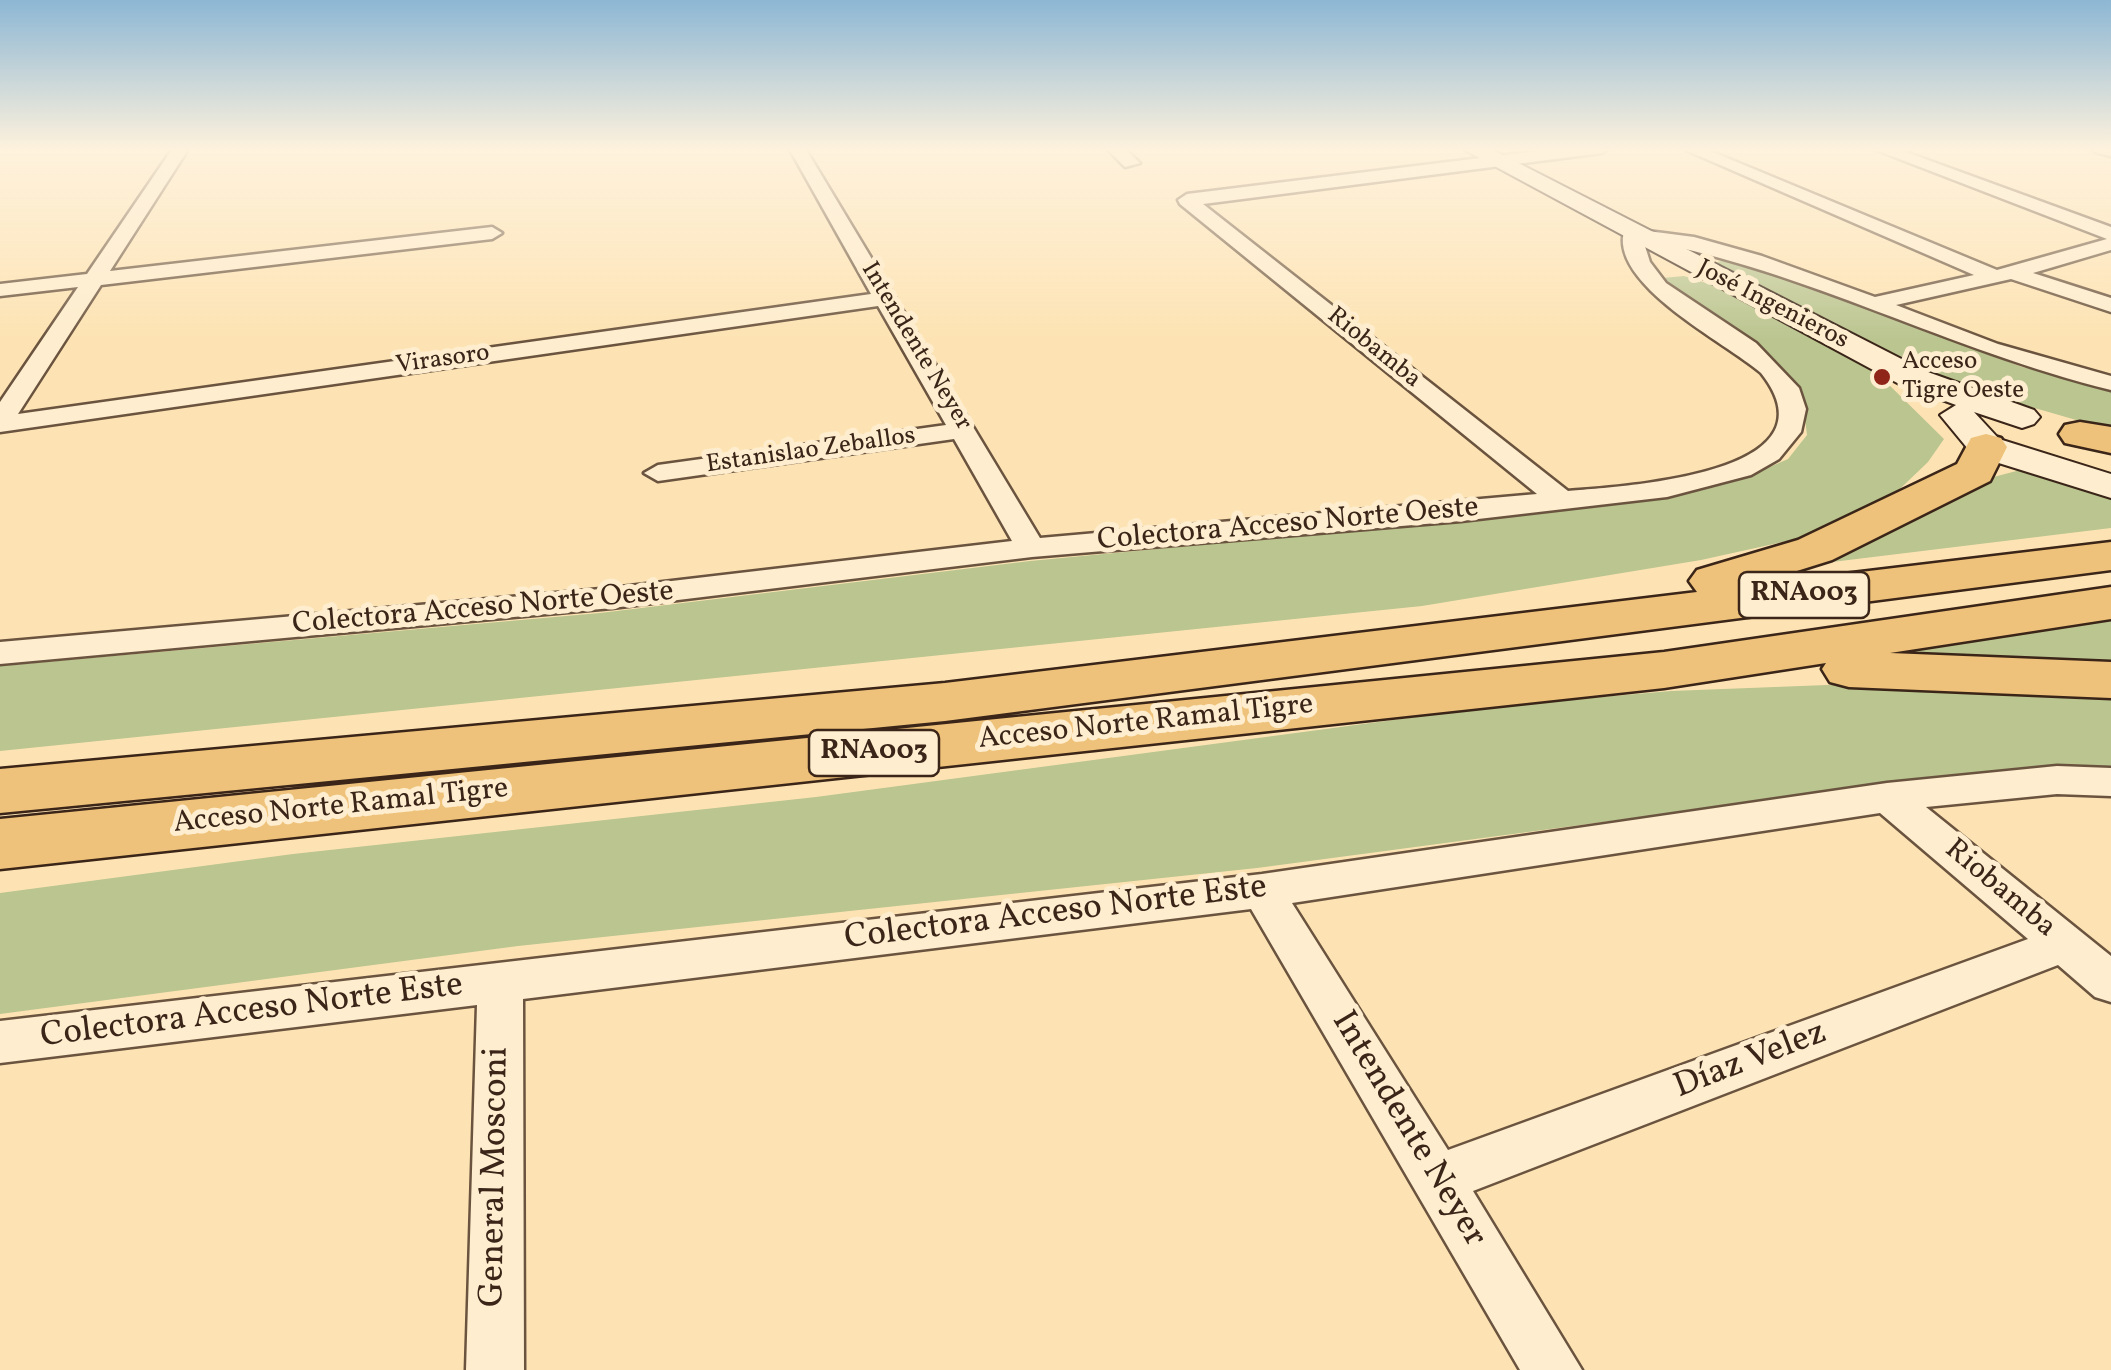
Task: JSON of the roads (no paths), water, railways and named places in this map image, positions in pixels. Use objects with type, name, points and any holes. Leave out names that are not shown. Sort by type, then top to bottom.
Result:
[{"type":"highway","points":[[1498,634],[1704,584],[1815,550],[1975,472],[1993,431]]},
{"type":"highway","name":"Acceso Norte Ramal Tigre","points":[[0,791],[945,702],[2111,556]]},
{"type":"highway","name":"Acceso Norte Ramal Tigre","points":[[0,844],[1664,670],[2111,603]]},
{"type":"highway","points":[[1664,670],[1896,669],[2111,680]]},
{"type":"highway","points":[[0,773],[266,766]]},
{"type":"highway","points":[[0,855],[83,835]]},
{"type":"street","points":[[0,422],[140,212]]},
{"type":"street","name":"Intendente Neyer","points":[[835,212],[1032,548]]},
{"type":"street","name":"Riobamba","points":[[1202,212],[1560,498]]},
{"type":"street","name":"José Ingenieros","points":[[1594,212],[1913,378],[1993,431]]},
{"type":"street","points":[[1847,212],[2004,275],[2111,305]]},
{"type":"street","points":[[2051,212],[2111,234]]},
{"type":"street","points":[[0,290],[492,232]]},
{"type":"street","points":[[1632,232],[1687,240],[1742,256],[2024,363],[2111,383]]},
{"type":"street","name":"Colectora Acceso Norte Oeste","points":[[0,652],[700,589],[1032,548],[1464,512],[1679,486],[1730,473],[1766,456],[1788,433],[1793,414],[1784,384],[1755,354],[1659,289],[1634,248],[1632,232]]},
{"type":"street","points":[[1871,304],[2004,275],[2111,244]]},
{"type":"street","points":[[1646,271],[1742,256]]},
{"type":"street","name":"Virasoro","points":[[0,422],[886,298]]},
{"type":"street","name":"José Ingenieros","points":[[1913,378],[1952,408],[1993,431],[2111,486]]},
{"type":"street","name":"Estanislao Zeballos","points":[[658,474],[965,430]]},
{"type":"street","points":[[1993,431],[2096,437],[2111,468]]},
{"type":"street","name":"Colectora Acceso Norte Este","points":[[0,1042],[1262,890],[1887,797],[2057,780],[2111,782]]},
{"type":"street","name":"Riobamba","points":[[1887,797],[2111,982]]},
{"type":"street","name":"Intendente Neyer","points":[[1262,890],[1553,1370]]},
{"type":"street","name":"Díaz Velez","points":[[1437,1179],[2065,944]]},
{"type":"street","name":"General Mosconi","points":[[495,1370],[500,984]]},
{"type":"place","name":"Acceso Tigre Oeste","points":[[1882,377]]}]
